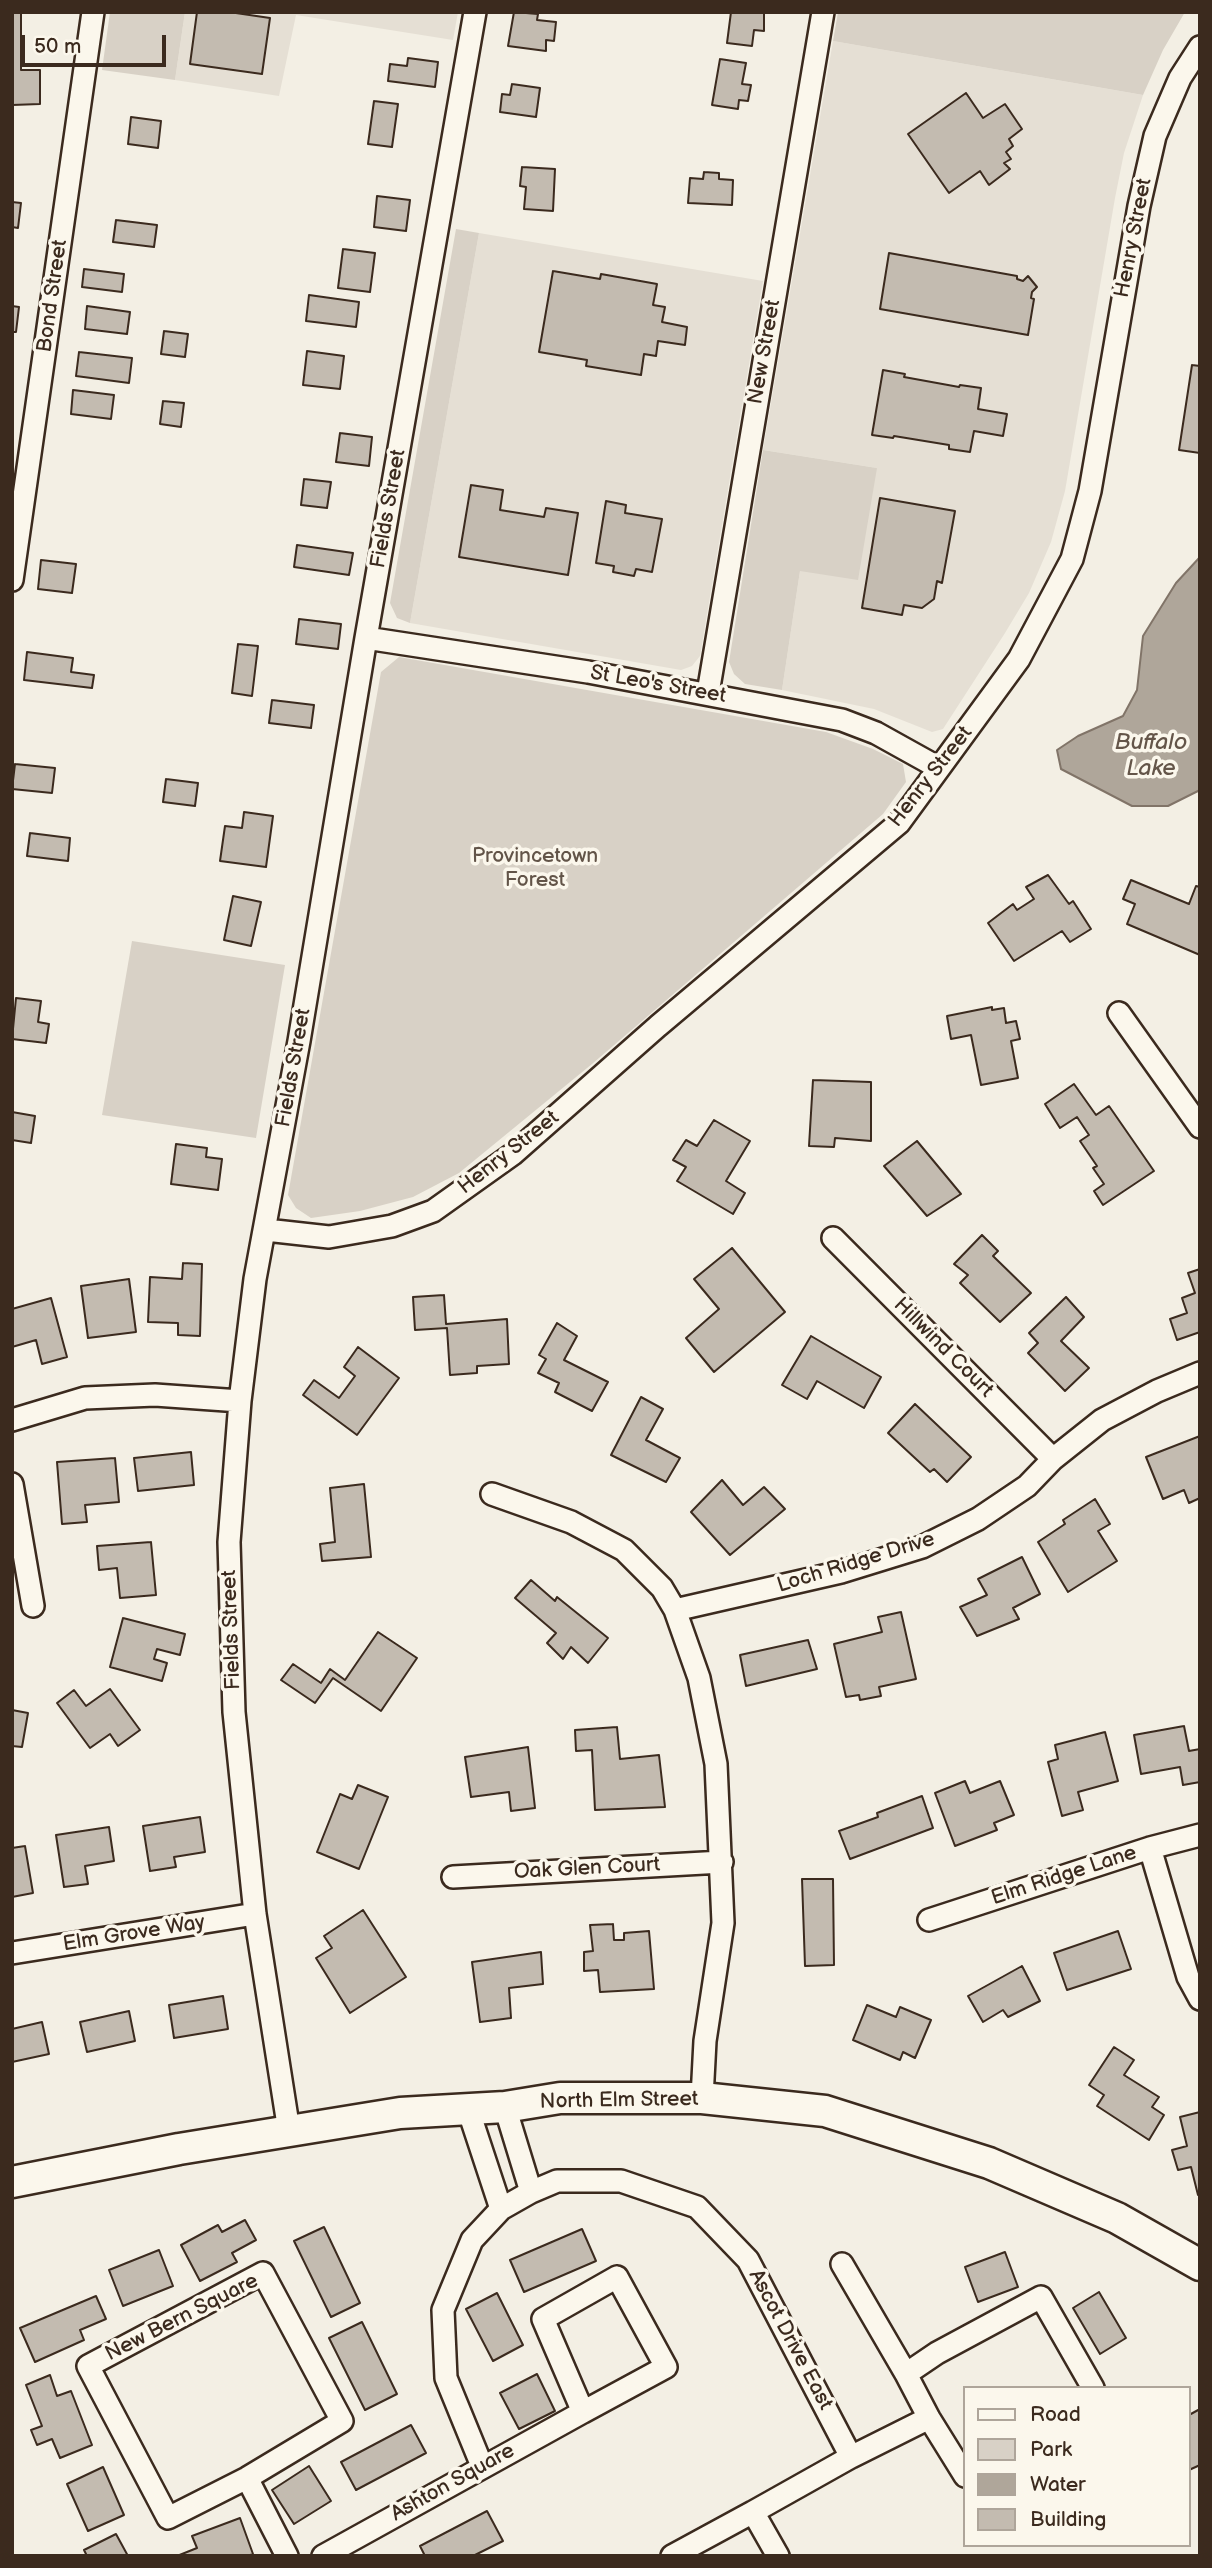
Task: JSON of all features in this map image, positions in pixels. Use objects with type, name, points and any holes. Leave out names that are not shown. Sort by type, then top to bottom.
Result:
[{"type":"main road","name":"North Elm Street","points":[[12,2182],[152,2154],[400,2113],[505,2107],[560,2098],[702,2098],[825,2111],[989,2163],[1117,2218],[1200,2265]]},
{"type":"street","name":"Bond Street","points":[[12,580],[93,12]]},
{"type":"street","name":"Fields Street","points":[[289,2131],[255,1914],[234,1712],[229,1542],[240,1401],[255,1279],[266,1230],[475,12]]},
{"type":"street","name":"New Street","points":[[708,693],[823,12]]},
{"type":"street","name":"Henry Street","points":[[266,1230],[329,1237],[392,1226],[433,1211],[513,1154],[658,1027],[900,823],[1019,659],[1072,559],[1090,491],[1139,206],[1155,136],[1180,78],[1200,47]]},
{"type":"street","name":"St Leo's Street","points":[[366,639],[588,672],[854,723],[939,768]]},
{"type":"street","points":[[1119,1013],[1200,1127]]},
{"type":"street","name":"Hillwind Court","points":[[833,1238],[1053,1459]]},
{"type":"street","name":"Loch Ridge Drive","points":[[675,1610],[841,1572],[922,1547],[988,1513],[1027,1486],[1053,1459],[1102,1420],[1157,1391],[1200,1373]]},
{"type":"street","points":[[12,1420],[85,1398],[155,1395],[240,1401]]},
{"type":"street","points":[[12,1484],[33,1606]]},
{"type":"street","points":[[492,1494],[571,1522],[624,1550],[662,1588],[675,1610],[699,1678],[716,1764],[723,1923],[705,2041],[702,2098]]},
{"type":"street","name":"Elm Ridge Lane","points":[[929,1920],[1150,1848],[1200,1835]]},
{"type":"street","points":[[1150,1848],[1188,1977],[1200,1999]]},
{"type":"street","name":"Oak Glen Court","points":[[453,1877],[722,1861]]},
{"type":"street","name":"Elm Grove Way","points":[[12,1953],[255,1914]]},
{"type":"street","points":[[505,2107],[531,2192]]},
{"type":"street","points":[[468,2109],[501,2209]]},
{"type":"street","name":"Ascot Drive East","points":[[482,2466],[446,2378],[443,2310],[472,2240],[501,2209],[557,2180],[621,2181],[697,2207],[748,2260],[851,2456]]},
{"type":"street","points":[[842,2264],[964,2474]]},
{"type":"street","name":"New Bern Square","points":[[263,2273],[342,2421],[247,2477],[168,2518],[88,2366],[263,2273]]},
{"type":"street","name":"Ashton Square","points":[[323,2556],[666,2367],[617,2277],[543,2319],[583,2412]]},
{"type":"street","points":[[906,2374],[937,2353],[1041,2297],[1092,2386]]},
{"type":"street","points":[[672,2556],[851,2456],[929,2418]]},
{"type":"street","points":[[247,2477],[287,2556]]},
{"type":"street","points":[[753,2512],[778,2556]]},
{"type":"shaded area","points":[[185,12],[458,12],[453,40],[296,15],[279,96],[175,80]]},
{"type":"shaded area","points":[[833,41],[1143,95],[1124,153],[1065,491],[1051,542],[1029,593],[1005,633],[943,729],[932,732],[874,709],[782,690],[800,571],[877,468],[763,450]]},
{"type":"shaded area","points":[[479,233],[763,281],[700,656],[692,666],[681,670],[410,623]]},
{"type":"green space","points":[[110,12],[185,12],[175,80],[102,70]]},
{"type":"green space","points":[[838,12],[1185,12],[1163,50],[1143,95],[833,41]]},
{"type":"green space","points":[[456,229],[479,233],[410,623],[397,618],[390,603]]},
{"type":"green space","points":[[763,450],[877,468],[858,580],[800,571],[782,690],[745,684],[734,674],[729,662]]},
{"type":"green space","name":"Provincetown Forest","points":[[399,657],[826,732],[873,749],[903,764],[906,782],[883,814],[592,1064],[459,1173],[413,1197],[360,1211],[311,1218],[296,1208],[288,1195],[381,672]]},
{"type":"green space","points":[[132,941],[285,965],[256,1138],[102,1115]]},
{"type":"water","name":"Buffalo Lake","points":[[1200,557],[1200,790],[1168,806],[1132,806],[1061,769],[1057,750],[1078,736],[1123,716],[1137,690],[1143,636],[1176,583]]},
{"type":"building","points":[[12,12],[21,12],[21,70],[40,70],[40,104],[12,105]]},
{"type":"building","points":[[197,12],[229,12],[270,18],[262,74],[190,64]]},
{"type":"building","points":[[514,12],[538,14],[537,20],[556,22],[554,41],[546,40],[546,51],[508,46]]},
{"type":"building","points":[[731,12],[764,12],[764,31],[754,30],[752,46],[727,43]]},
{"type":"building","points":[[408,58],[438,62],[435,87],[388,81],[390,64],[407,66]]},
{"type":"building","points":[[720,59],[746,63],[742,84],[751,85],[748,101],[739,100],[738,109],[712,105]]},
{"type":"building","points":[[512,84],[540,88],[536,117],[500,112],[502,94],[510,95]]},
{"type":"building","points":[[966,93],[983,118],[1005,104],[1022,129],[1009,139],[1013,146],[1006,152],[1011,159],[1004,163],[1010,169],[989,185],[980,171],[949,193],[908,134]]},
{"type":"building","points":[[374,101],[398,104],[392,147],[368,144]]},
{"type":"building","points":[[131,117],[161,121],[158,148],[128,144]]},
{"type":"building","points":[[522,167],[555,169],[553,211],[524,209],[526,187],[520,186]]},
{"type":"building","points":[[704,172],[719,173],[719,179],[733,180],[732,205],[688,203],[690,178],[703,179]]},
{"type":"building","points":[[377,196],[410,200],[406,231],[374,227]]},
{"type":"building","points":[[12,202],[21,203],[18,228],[12,227]]},
{"type":"building","points":[[116,220],[157,225],[154,247],[113,242]]},
{"type":"building","points":[[343,249],[375,253],[370,292],[338,288]]},
{"type":"building","points":[[889,253],[1017,276],[1017,279],[1023,281],[1028,276],[1037,287],[1032,292],[1031,298],[1034,299],[1028,335],[880,309]]},
{"type":"building","points":[[84,269],[124,274],[122,292],[82,287]]},
{"type":"building","points":[[553,271],[600,279],[601,274],[657,284],[653,305],[665,307],[662,322],[687,327],[685,345],[658,341],[656,356],[644,354],[641,375],[586,366],[587,360],[539,352]]},
{"type":"building","points":[[309,295],[359,302],[356,327],[306,321]]},
{"type":"building","points":[[12,306],[19,307],[16,332],[12,332]]},
{"type":"building","points":[[87,306],[130,312],[127,334],[85,329]]},
{"type":"building","points":[[164,331],[188,334],[185,357],[161,354]]},
{"type":"building","points":[[307,351],[344,356],[340,389],[303,385]]},
{"type":"building","points":[[79,352],[132,358],[129,383],[76,376]]},
{"type":"building","points":[[1192,365],[1200,366],[1200,453],[1179,450]]},
{"type":"building","points":[[883,370],[905,374],[904,377],[959,387],[981,388],[978,409],[1007,414],[1003,436],[974,431],[970,452],[949,449],[949,445],[872,435]]},
{"type":"building","points":[[73,390],[114,395],[111,419],[71,414]]},
{"type":"building","points":[[163,401],[184,403],[181,427],[160,424]]},
{"type":"building","points":[[340,433],[372,437],[369,466],[336,462]]},
{"type":"building","points":[[304,479],[331,482],[327,508],[301,505]]},
{"type":"building","points":[[471,485],[503,490],[500,510],[544,517],[546,508],[578,513],[568,575],[459,557]]},
{"type":"building","points":[[880,498],[955,511],[942,583],[937,581],[934,599],[922,608],[904,605],[902,615],[862,608]]},
{"type":"building","points":[[606,501],[626,505],[625,513],[662,519],[652,572],[636,569],[634,576],[613,572],[614,566],[596,563]]},
{"type":"building","points":[[297,545],[353,553],[349,575],[294,567]]},
{"type":"building","points":[[41,560],[76,564],[72,593],[38,589]]},
{"type":"building","points":[[299,619],[341,624],[338,649],[296,644]]},
{"type":"building","points":[[238,644],[258,646],[252,696],[232,693]]},
{"type":"building","points":[[27,652],[73,658],[71,672],[94,675],[92,688],[24,680]]},
{"type":"building","points":[[272,700],[314,705],[311,728],[269,723]]},
{"type":"building","points":[[15,764],[55,768],[52,793],[12,789]]},
{"type":"building","points":[[166,779],[198,783],[195,806],[163,802]]},
{"type":"building","points":[[244,812],[273,816],[266,867],[220,861],[225,826],[242,828]]},
{"type":"building","points":[[30,833],[70,838],[68,861],[27,856]]},
{"type":"building","points":[[1048,875],[1069,904],[1073,901],[1091,929],[1070,942],[1062,931],[1014,961],[988,923],[1013,904],[1017,910],[1034,899],[1026,887]]},
{"type":"building","points":[[1131,880],[1189,904],[1196,886],[1200,887],[1200,955],[1127,924],[1135,904],[1123,899]]},
{"type":"building","points":[[233,896],[261,902],[251,946],[224,940]]},
{"type":"building","points":[[16,998],[41,1001],[38,1022],[49,1024],[46,1043],[12,1039]]},
{"type":"building","points":[[992,1007],[992,1010],[1004,1008],[1006,1023],[1016,1021],[1020,1039],[1011,1041],[1018,1078],[981,1085],[971,1035],[951,1039],[947,1016]]},
{"type":"building","points":[[813,1080],[871,1082],[871,1141],[835,1138],[834,1147],[809,1146]]},
{"type":"building","points":[[1074,1084],[1096,1115],[1109,1106],[1154,1171],[1103,1205],[1094,1191],[1104,1184],[1093,1168],[1097,1166],[1080,1141],[1089,1135],[1077,1117],[1060,1128],[1045,1104]]},
{"type":"building","points":[[12,1112],[35,1116],[31,1143],[12,1140]]},
{"type":"building","points":[[714,1120],[750,1141],[726,1181],[745,1193],[733,1214],[677,1181],[686,1167],[673,1160],[686,1140],[697,1146]]},
{"type":"building","points":[[917,1141],[961,1194],[927,1216],[884,1166]]},
{"type":"building","points":[[176,1144],[207,1148],[206,1157],[222,1159],[218,1190],[171,1184]]},
{"type":"building","points":[[982,1235],[998,1251],[993,1256],[1031,1293],[1000,1322],[960,1283],[968,1275],[954,1264]]},
{"type":"building","points":[[732,1248],[785,1312],[714,1372],[686,1338],[719,1309],[694,1279]]},
{"type":"building","points":[[183,1263],[202,1264],[200,1336],[178,1335],[178,1323],[148,1322],[150,1277],[182,1279]]},
{"type":"building","points":[[1200,1269],[1200,1332],[1177,1340],[1170,1319],[1187,1313],[1182,1298],[1195,1293],[1188,1273]]},
{"type":"building","points":[[129,1279],[136,1332],[88,1338],[81,1286]]},
{"type":"building","points":[[444,1295],[446,1324],[507,1319],[509,1364],[477,1366],[477,1373],[450,1375],[447,1328],[415,1330],[413,1297]]},
{"type":"building","points":[[1066,1297],[1084,1317],[1061,1341],[1089,1368],[1065,1391],[1028,1353],[1038,1343],[1029,1333]]},
{"type":"building","points":[[51,1298],[67,1357],[42,1364],[36,1340],[12,1347],[12,1309]]},
{"type":"building","points":[[557,1323],[577,1336],[564,1360],[608,1382],[592,1411],[555,1392],[559,1383],[538,1373],[546,1359],[539,1355]]},
{"type":"building","points":[[811,1336],[881,1377],[864,1408],[817,1381],[807,1399],[782,1385]]},
{"type":"building","points":[[358,1347],[399,1378],[357,1435],[303,1395],[314,1380],[339,1398],[355,1376],[344,1367]]},
{"type":"building","points":[[641,1397],[663,1409],[646,1440],[680,1458],[666,1482],[611,1455]]},
{"type":"building","points":[[915,1404],[971,1457],[947,1482],[934,1469],[930,1472],[888,1433]]},
{"type":"building","points":[[1200,1436],[1200,1498],[1189,1503],[1184,1490],[1163,1499],[1146,1457]]},
{"type":"building","points":[[191,1452],[194,1485],[138,1491],[134,1458]]},
{"type":"building","points":[[115,1458],[119,1502],[85,1505],[87,1522],[62,1524],[57,1462]]},
{"type":"building","points":[[722,1480],[743,1505],[764,1487],[785,1509],[730,1555],[691,1512]]},
{"type":"building","points":[[364,1484],[371,1557],[322,1561],[320,1544],[335,1542],[330,1488]]},
{"type":"building","points":[[1095,1499],[1110,1524],[1098,1531],[1117,1561],[1068,1592],[1038,1542],[1065,1524],[1063,1520]]},
{"type":"building","points":[[151,1542],[156,1595],[120,1598],[117,1568],[99,1570],[97,1546]]},
{"type":"building","points":[[1022,1557],[1040,1594],[1013,1608],[1019,1619],[977,1636],[960,1607],[987,1595],[978,1579]]},
{"type":"building","points":[[531,1580],[555,1601],[557,1597],[608,1638],[588,1663],[571,1647],[563,1659],[547,1643],[556,1633],[515,1598]]},
{"type":"building","points":[[901,1612],[916,1679],[879,1687],[881,1696],[860,1700],[859,1695],[846,1697],[834,1644],[882,1632],[878,1617]]},
{"type":"building","points":[[123,1618],[185,1634],[180,1655],[157,1649],[154,1659],[167,1663],[162,1681],[110,1667]]},
{"type":"building","points":[[378,1632],[417,1658],[381,1711],[333,1678],[315,1703],[281,1680],[293,1664],[321,1683],[330,1669],[345,1680]]},
{"type":"building","points":[[808,1640],[817,1669],[746,1686],[740,1655]]},
{"type":"building","points":[[110,1689],[140,1730],[118,1746],[110,1734],[90,1748],[57,1703],[74,1690],[86,1706]]},
{"type":"building","points":[[12,1710],[28,1713],[22,1747],[12,1746]]},
{"type":"building","points":[[1184,1726],[1189,1751],[1200,1749],[1200,1782],[1183,1785],[1180,1767],[1141,1774],[1134,1735]]},
{"type":"building","points":[[617,1727],[620,1759],[659,1755],[665,1807],[595,1810],[592,1750],[576,1751],[575,1730]]},
{"type":"building","points":[[1105,1732],[1118,1781],[1078,1792],[1083,1810],[1062,1816],[1048,1762],[1058,1759],[1055,1745]]},
{"type":"building","points":[[528,1747],[535,1808],[511,1811],[509,1792],[471,1797],[465,1757]]},
{"type":"building","points":[[965,1781],[970,1793],[1000,1781],[1014,1815],[994,1823],[997,1830],[955,1846],[935,1793]]},
{"type":"building","points":[[358,1785],[388,1797],[359,1869],[317,1852],[340,1794],[352,1799]]},
{"type":"building","points":[[922,1796],[933,1828],[850,1859],[839,1831],[878,1817],[877,1813]]},
{"type":"building","points":[[200,1817],[205,1852],[174,1857],[176,1867],[150,1871],[143,1826]]},
{"type":"building","points":[[109,1827],[114,1861],[85,1866],[88,1884],[64,1887],[56,1835]]},
{"type":"building","points":[[25,1846],[33,1893],[12,1897],[12,1848]]},
{"type":"building","points":[[802,1879],[833,1879],[834,1965],[805,1966]]},
{"type":"building","points":[[363,1910],[406,1977],[350,2013],[316,1958],[332,1948],[324,1936]]},
{"type":"building","points":[[613,1924],[614,1940],[624,1940],[624,1933],[649,1931],[654,1989],[600,1992],[598,1970],[584,1971],[584,1952],[593,1951],[590,1925]]},
{"type":"building","points":[[1118,1931],[1131,1969],[1067,1990],[1054,1953]]},
{"type":"building","points":[[541,1952],[543,1984],[509,1988],[511,2018],[480,2022],[472,1962]]},
{"type":"building","points":[[1022,1966],[1040,2001],[1008,2017],[1003,2010],[983,2022],[968,1996]]},
{"type":"building","points":[[223,1996],[228,2029],[174,2038],[169,2005]]},
{"type":"building","points":[[867,2005],[896,2017],[900,2007],[931,2020],[915,2058],[903,2052],[900,2060],[853,2040]]},
{"type":"building","points":[[129,2011],[135,2041],[87,2052],[80,2022]]},
{"type":"building","points":[[42,2022],[49,2054],[12,2062],[12,2029]]},
{"type":"building","points":[[1114,2047],[1134,2060],[1124,2075],[1159,2097],[1152,2107],[1164,2115],[1149,2140],[1097,2106],[1104,2095],[1089,2085]]},
{"type":"building","points":[[1200,2112],[1198,2195],[1191,2167],[1178,2170],[1172,2150],[1187,2146],[1180,2117]]},
{"type":"building","points":[[245,2220],[256,2240],[232,2253],[237,2262],[200,2281],[181,2245],[218,2225],[222,2232]]},
{"type":"building","points":[[324,2227],[360,2303],[331,2317],[294,2241]]},
{"type":"building","points":[[582,2229],[596,2261],[524,2292],[510,2260]]},
{"type":"building","points":[[159,2250],[173,2286],[123,2306],[109,2270]]},
{"type":"building","points":[[1005,2252],[1018,2287],[978,2302],[965,2267]]},
{"type":"building","points":[[1099,2292],[1126,2338],[1100,2354],[1073,2308]]},
{"type":"building","points":[[497,2293],[523,2345],[493,2361],[466,2309]]},
{"type":"building","points":[[96,2296],[106,2319],[80,2330],[84,2340],[35,2362],[20,2328]]},
{"type":"building","points":[[362,2322],[397,2394],[365,2410],[329,2338]]},
{"type":"building","points":[[537,2374],[555,2411],[519,2429],[500,2393]]},
{"type":"building","points":[[50,2375],[57,2396],[71,2391],[92,2445],[60,2458],[52,2439],[37,2445],[31,2430],[42,2426],[26,2385]]},
{"type":"building","points":[[1200,2409],[1200,2465],[1191,2469],[1191,2414]]},
{"type":"building","points":[[411,2425],[426,2453],[356,2490],[341,2462]]},
{"type":"building","points":[[309,2466],[331,2501],[294,2524],[272,2490]]},
{"type":"building","points":[[103,2467],[124,2515],[88,2531],[67,2484]]},
{"type":"building","points":[[487,2511],[503,2541],[473,2556],[425,2556],[420,2546]]},
{"type":"building","points":[[240,2518],[253,2554],[177,2556],[197,2548],[192,2536]]},
{"type":"building","points":[[116,2534],[128,2556],[87,2556],[84,2550]]}]
